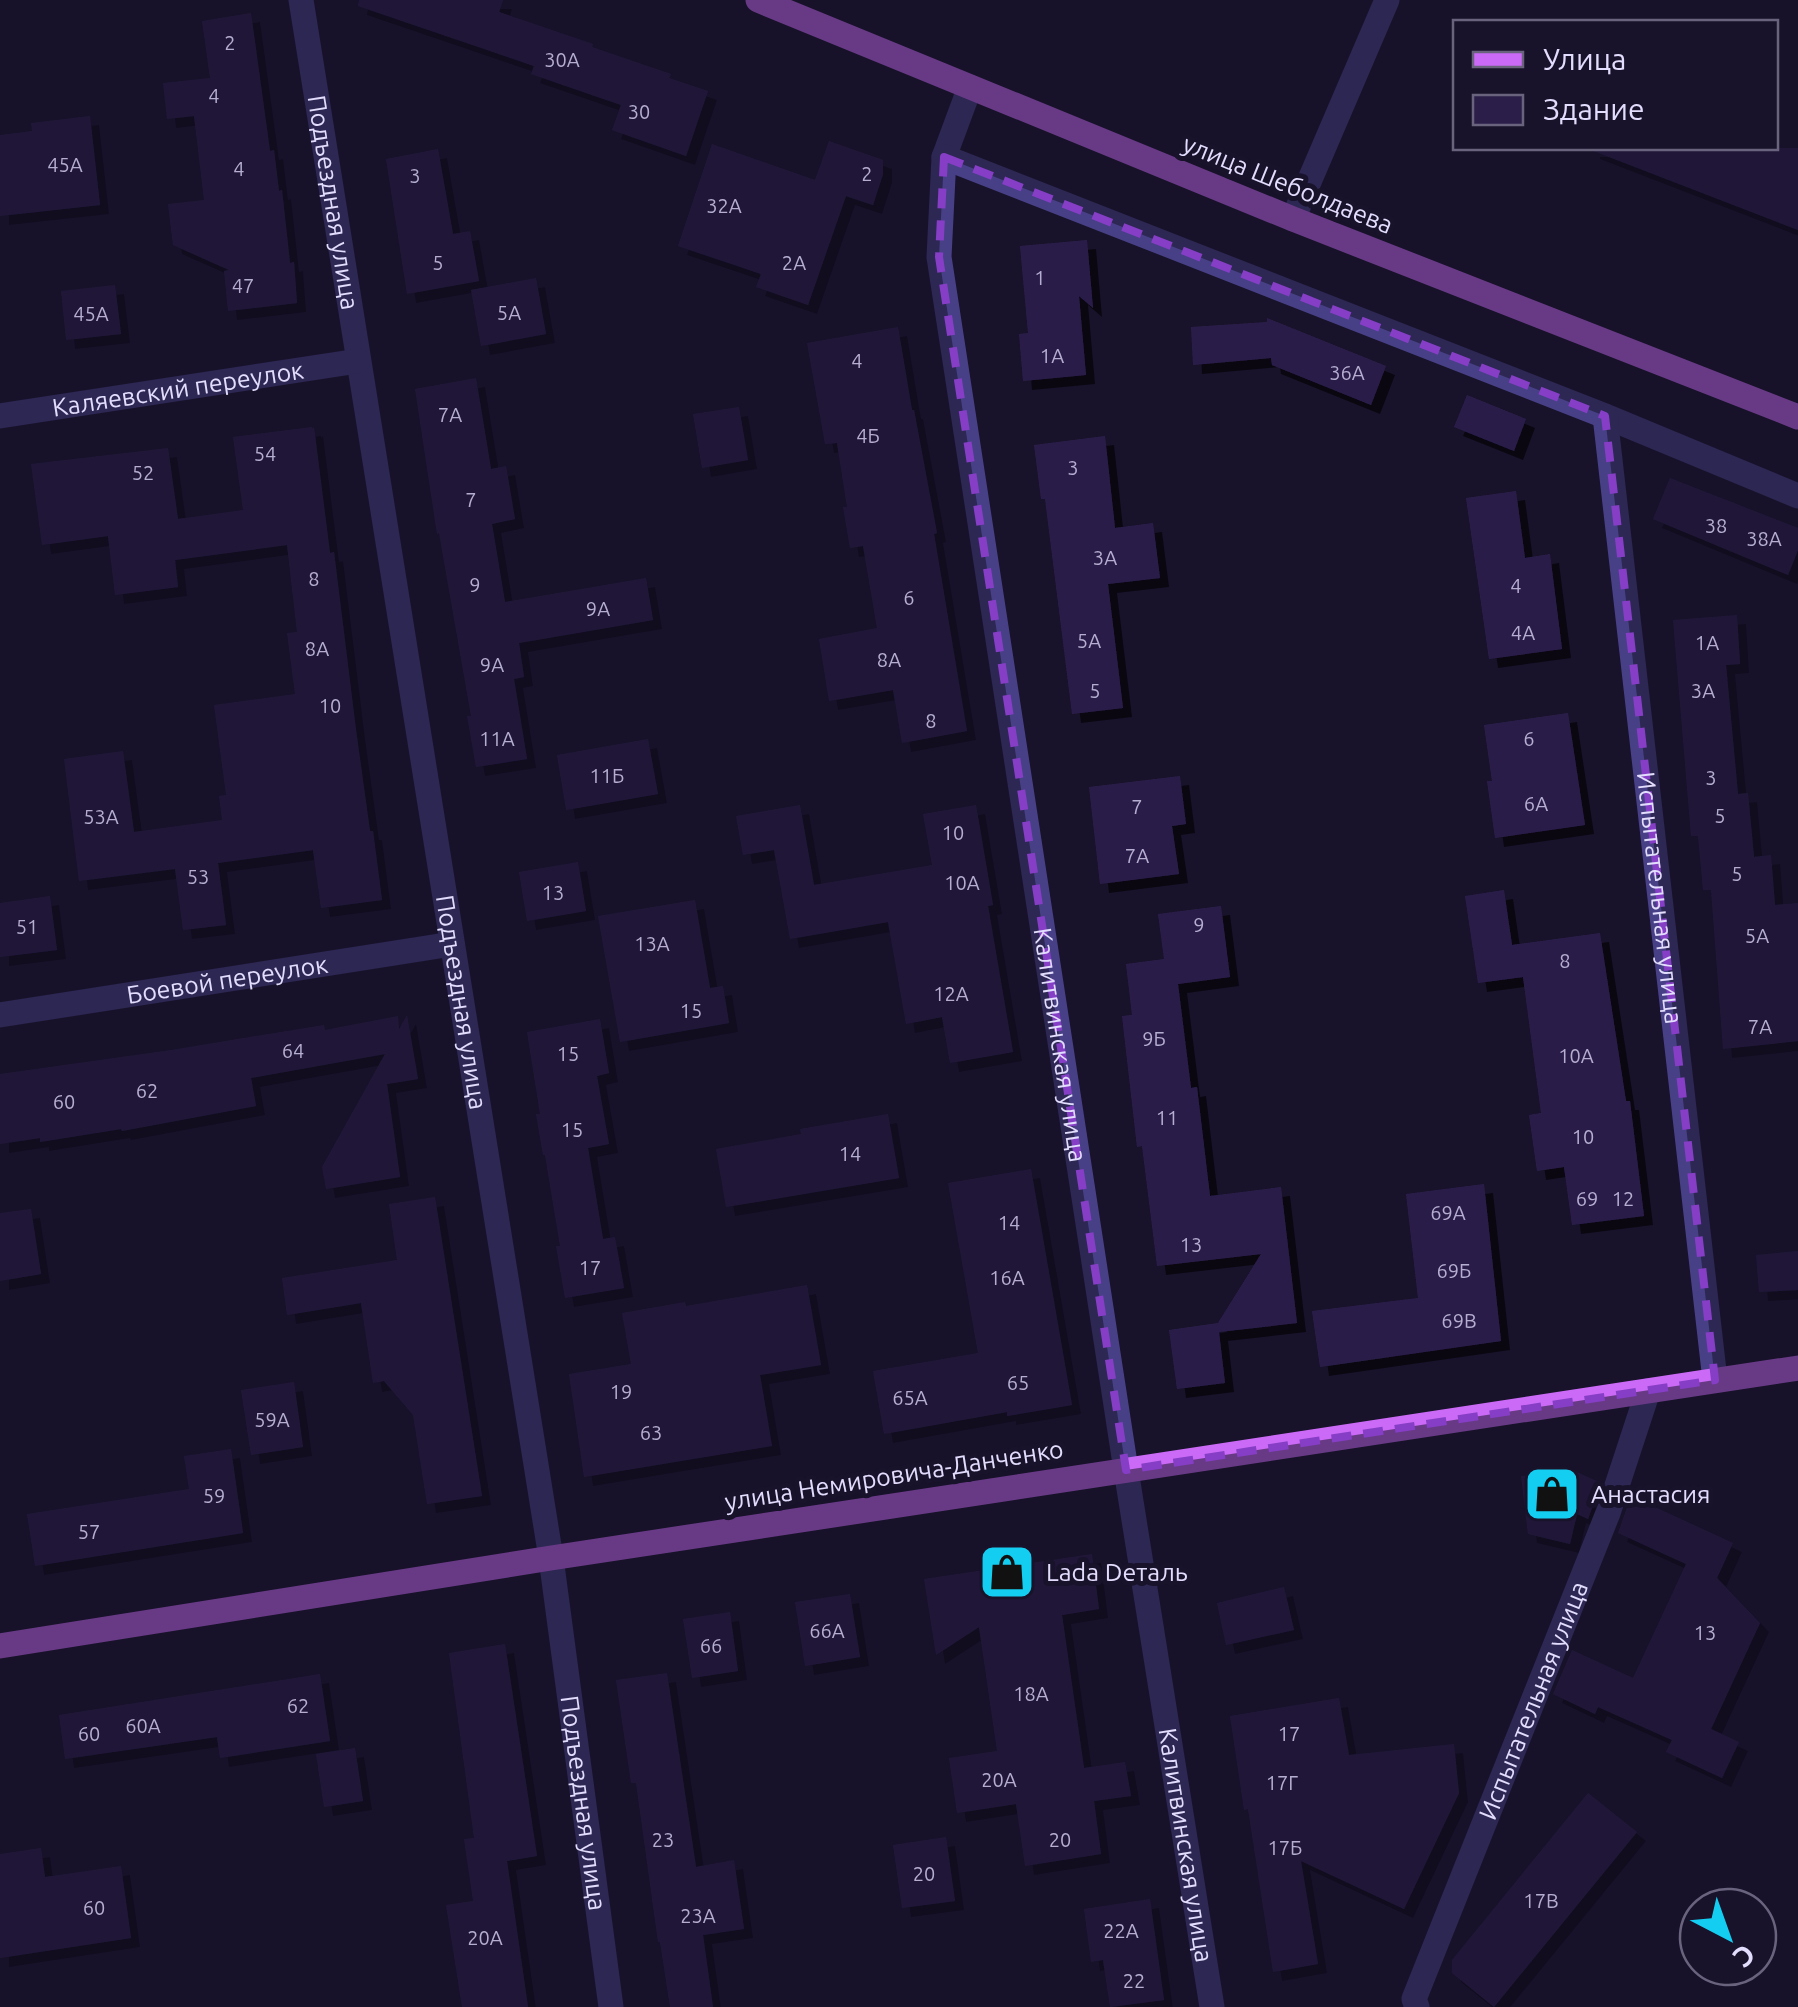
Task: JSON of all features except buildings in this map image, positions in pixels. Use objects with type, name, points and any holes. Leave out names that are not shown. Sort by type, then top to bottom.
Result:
[{"type":"main road","name":"улица Шеболдаева","points":[[758,0],[1293,219],[1798,417]]},
{"type":"main road","name":"улица Немировича-Данченко","points":[[0,1646],[1798,1368]]},
{"type":"street","name":"Подъездная улица","points":[[301,0],[550,1558],[611,2007]]},
{"type":"street","points":[[1293,219],[1387,0]]},
{"type":"street","name":"Калитвинская улица","points":[[970,87],[944,157],[939,256],[1212,2007]]},
{"type":"street","points":[[944,157],[1606,416],[1798,496]]},
{"type":"street","name":"Каляевский переулок","points":[[0,416],[358,361]]},
{"type":"street","name":"Испытательная улица","points":[[1606,416],[1715,1380]]},
{"type":"street","name":"Боевой переулок","points":[[0,1015],[452,944]]},
{"type":"street","name":"Испытательная улица","points":[[1418,2007],[1414,1999],[1608,1514],[1648,1391]]},
{"type":"highlighted area","points":[[944,157],[1605,416],[1715,1380],[1126,1470],[939,257]]},
{"type":"place","name":"Анастасия","points":[[1552,1494]]},
{"type":"place","name":"Lada Dеталь","points":[[1007,1572]]}]
